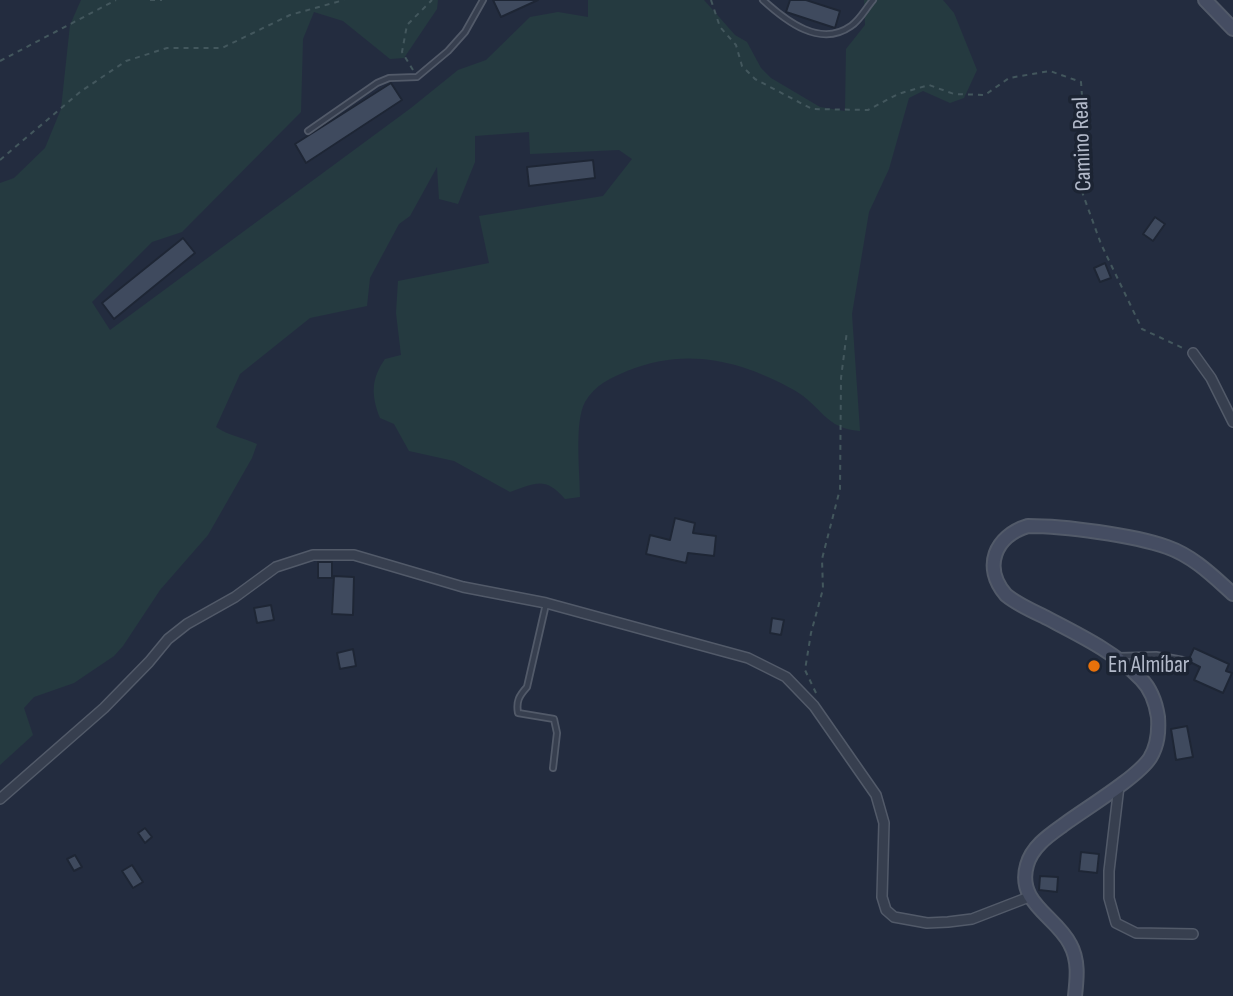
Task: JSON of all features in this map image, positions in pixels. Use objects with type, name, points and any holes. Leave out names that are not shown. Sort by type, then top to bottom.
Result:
[{"type":"main road","points":[[1205,0],[1233,29]]},
{"type":"main road","points":[[1075,996],[1076,959],[1063,932],[1029,897],[1027,865],[1044,839],[1119,786],[1149,761],[1159,732],[1157,705],[1143,681],[1115,656],[1006,595],[996,581],[994,565],[997,549],[1016,529],[1028,526],[1116,536],[1168,547],[1203,567],[1233,594]]},
{"type":"street","points":[[1193,352],[1231,409],[1233,422]]},
{"type":"street","points":[[0,799],[104,708],[168,639],[187,624],[235,597],[276,567],[313,555],[354,555],[463,587],[546,603],[748,658],[786,677],[814,706],[876,795],[884,822],[882,897],[886,910],[894,917],[927,923],[948,922],[972,919],[1029,897]]},
{"type":"street","points":[[1119,786],[1109,884],[1109,898],[1116,923],[1136,933],[1192,934]]},
{"type":"lane","points":[[308,131],[377,83],[390,78],[417,77],[448,51],[465,32],[483,0]]},
{"type":"lane","points":[[763,0],[778,14],[807,32],[826,34],[838,33],[853,25],[873,0]]},
{"type":"lane","points":[[546,603],[527,687],[519,695],[517,704],[518,713],[554,719],[556,733],[553,768]]},
{"type":"lane","points":[[1115,656],[1146,654],[1183,660]]},
{"type":"path","points":[[0,61],[116,0]]},
{"type":"path","points":[[150,0],[162,0]]},
{"type":"path","points":[[0,160],[80,92],[126,61],[167,48],[222,48],[290,16],[344,0]]},
{"type":"path","points":[[417,77],[402,52],[407,24],[432,0]]},
{"type":"path","name":"Camino Real","points":[[711,0],[720,27],[736,44],[742,66],[755,79],[812,109],[868,110],[898,94],[929,86],[954,94],[985,95],[1009,78],[1050,71],[1081,82],[1084,124],[1081,189],[1101,244],[1142,329],[1193,352]]},
{"type":"path","points":[[820,700],[805,670],[822,589],[822,559],[840,489],[841,377],[847,331]]},
{"type":"green space","points":[[81,0],[438,0],[437,9],[404,58],[390,59],[343,21],[314,12],[303,39],[301,112],[182,232],[152,242],[92,302],[110,330],[411,108],[458,70],[486,60],[530,17],[558,12],[588,17],[588,0],[704,0],[735,35],[747,42],[761,68],[771,78],[820,107],[845,111],[846,49],[865,25],[864,0],[943,0],[954,13],[977,70],[964,98],[950,103],[923,91],[909,98],[889,169],[869,212],[852,314],[860,431],[839,426],[794,390],[733,364],[692,359],[649,364],[609,379],[593,391],[585,402],[579,435],[580,497],[565,499],[546,484],[527,486],[510,492],[454,461],[409,451],[394,424],[380,418],[375,402],[374,387],[380,366],[385,359],[401,355],[396,313],[398,281],[489,263],[479,216],[603,196],[632,159],[619,150],[530,154],[529,132],[475,136],[475,162],[458,204],[439,199],[437,167],[410,216],[399,224],[370,278],[367,306],[310,318],[240,374],[216,427],[257,444],[252,458],[208,535],[160,590],[114,656],[74,683],[34,697],[24,708],[33,735],[0,765],[0,183],[14,178],[45,148],[61,109],[70,25]]},
{"type":"building","points":[[493,0],[538,0],[501,17]]},
{"type":"building","points":[[790,0],[806,0],[840,11],[835,28],[786,12]]},
{"type":"building","points":[[391,83],[402,100],[306,163],[295,144]]},
{"type":"building","points":[[593,160],[595,178],[529,186],[527,167]]},
{"type":"building","points":[[1155,217],[1165,224],[1153,241],[1143,234]]},
{"type":"building","points":[[183,238],[195,253],[114,319],[102,303]]},
{"type":"building","points":[[1105,263],[1111,278],[1100,282],[1094,268]]},
{"type":"building","points":[[675,518],[695,523],[693,533],[716,536],[714,556],[688,553],[686,563],[646,554],[650,535],[670,540]]},
{"type":"building","points":[[318,562],[332,562],[332,578],[318,578]]},
{"type":"building","points":[[334,576],[354,577],[353,615],[332,614]]},
{"type":"building","points":[[271,605],[274,620],[257,623],[254,608]]},
{"type":"building","points":[[772,618],[784,620],[781,635],[770,633]]},
{"type":"building","points":[[1194,648],[1229,664],[1226,671],[1232,673],[1223,693],[1194,680],[1200,667],[1188,661]]},
{"type":"building","points":[[353,649],[356,666],[340,669],[337,653]]},
{"type":"building","points":[[1187,726],[1193,757],[1176,760],[1171,729]]},
{"type":"building","points":[[145,828],[152,837],[145,843],[138,833]]},
{"type":"building","points":[[1081,852],[1099,854],[1097,873],[1079,871]]},
{"type":"building","points":[[75,855],[82,867],[74,871],[67,859]]},
{"type":"building","points":[[132,865],[143,882],[133,888],[122,871]]},
{"type":"building","points":[[1040,876],[1058,877],[1057,892],[1039,890]]},
{"type":"place","name":"En Almíbar","points":[[1094,666]]}]
